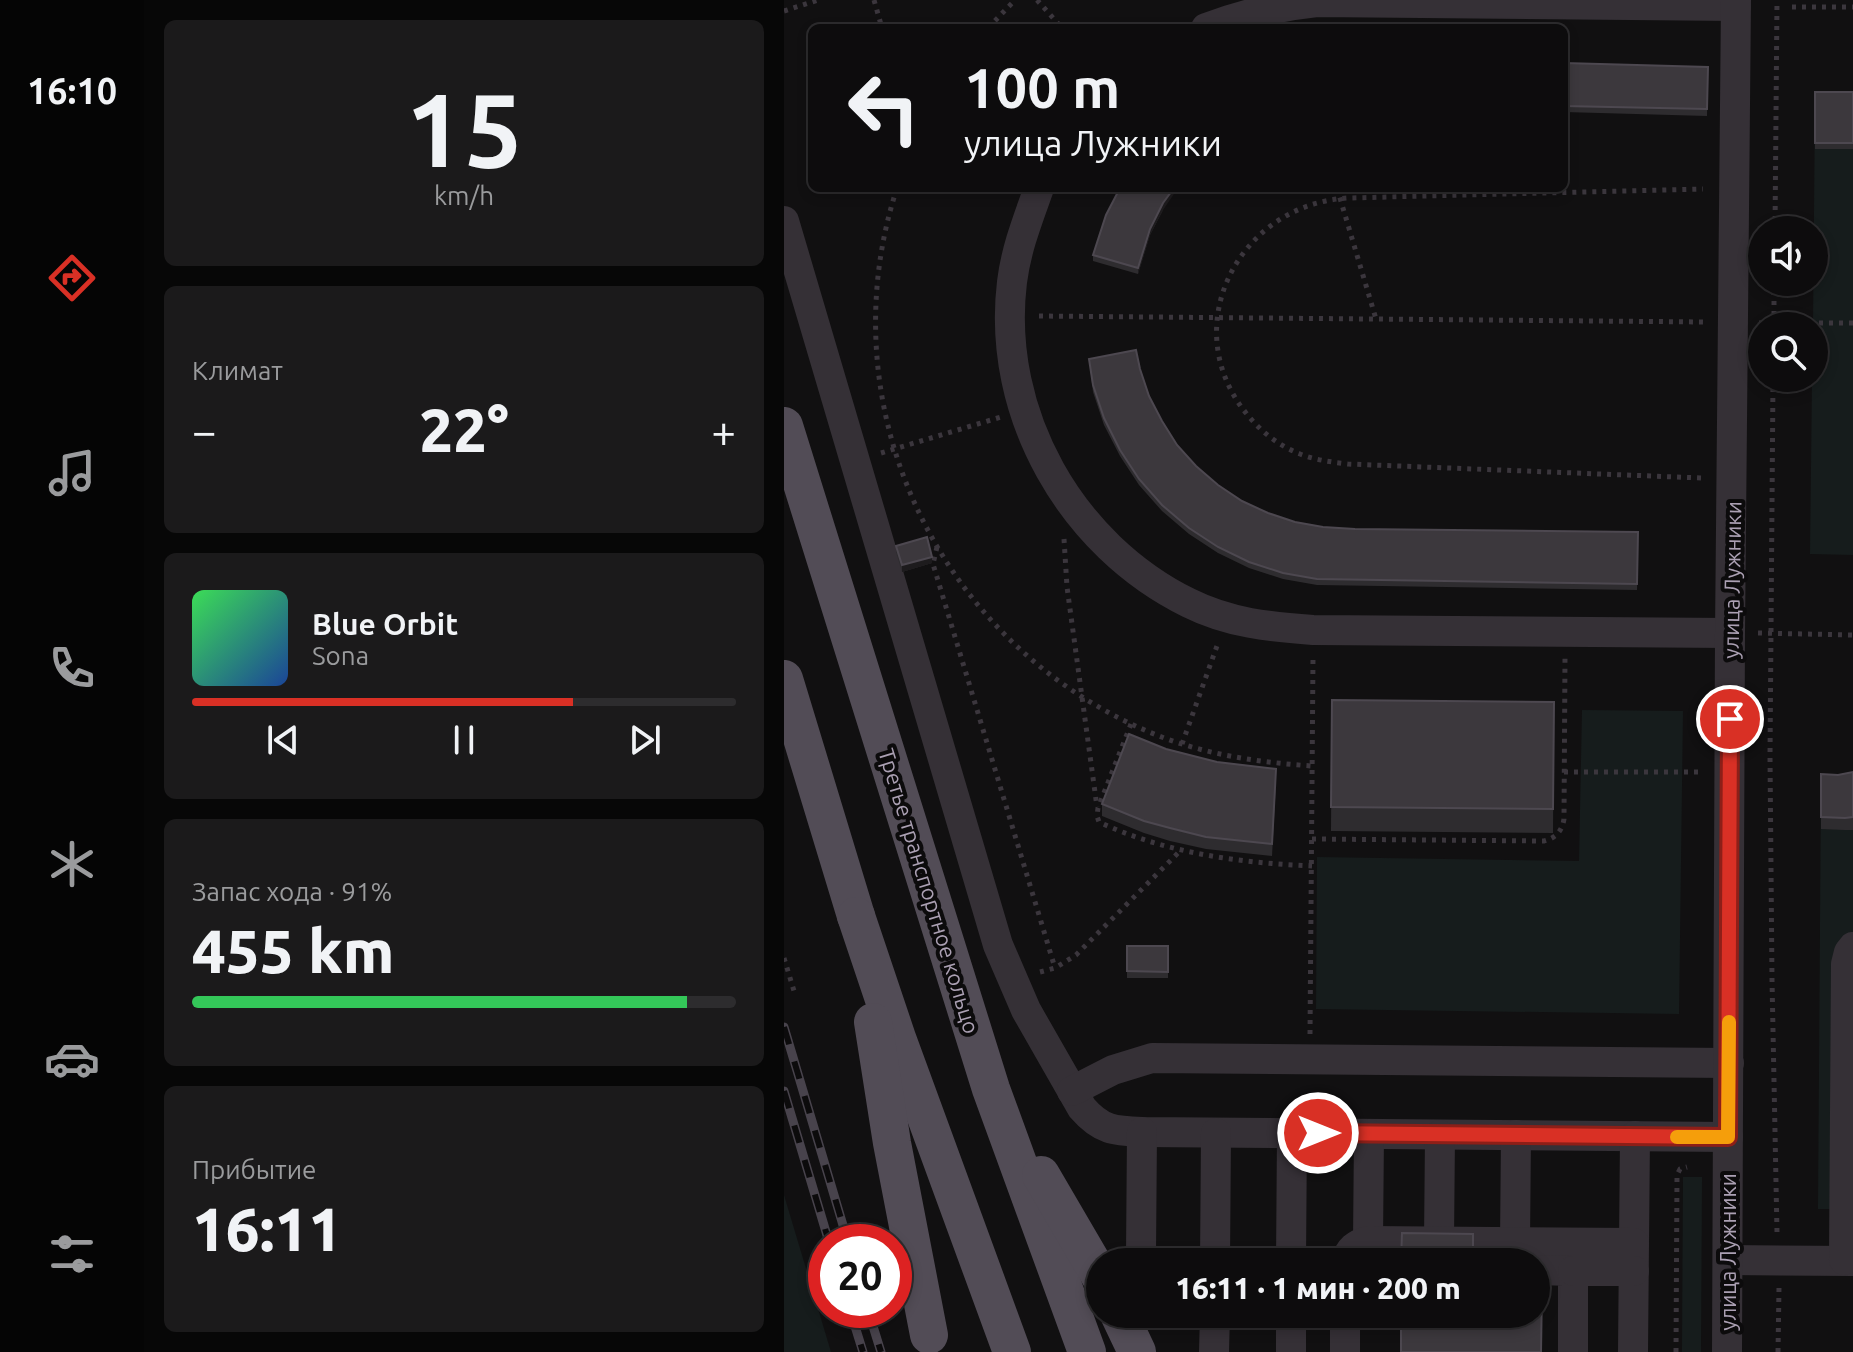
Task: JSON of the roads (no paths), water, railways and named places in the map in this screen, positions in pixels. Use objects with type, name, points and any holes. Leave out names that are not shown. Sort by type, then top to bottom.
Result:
[{"type":"main road","name":"Третье транспортное кольцо","points":[[784,426],[991,1089],[1087,1352]]},
{"type":"main road","points":[[784,679],[856,916],[897,1038],[1012,1352]]},
{"type":"main road","points":[[856,916],[924,1315],[936,1352]]},
{"type":"main road","points":[[991,1089],[1086,1252]]},
{"type":"main road","points":[[1126,1328],[1137,1352]]},
{"type":"street","points":[[1216,24],[1266,9],[1317,1],[1736,3]]},
{"type":"street","name":"улица Лужники","points":[[1727,1352],[1736,3]]},
{"type":"street","points":[[1038,192],[1018,247],[1012,283],[1011,346],[1023,410],[1047,466],[1067,497],[1092,530],[1122,560],[1153,582],[1190,604],[1227,618],[1265,627],[1730,633]]},
{"type":"street","points":[[784,221],[998,945],[1031,1020],[1082,1108],[1098,1124],[1118,1131],[1142,1132],[1728,1137]]},
{"type":"street","points":[[1728,1260],[1849,1260],[1846,964],[1853,947]]},
{"type":"street","points":[[1072,1091],[1113,1070],[1152,1058],[1729,1063]]},
{"type":"street","points":[[1141,1248],[1142,1132]]},
{"type":"street","points":[[1215,1248],[1216,1133]]},
{"type":"street","points":[[1291,1248],[1292,1133]]},
{"type":"street","points":[[1368,1241],[1369,1134]]},
{"type":"street","points":[[1439,1241],[1440,1135]]},
{"type":"street","points":[[1515,1242],[1516,1135]]},
{"type":"street","points":[[1633,1352],[1635,1136]]},
{"type":"street","points":[[1353,1248],[1368,1241],[1515,1242],[1634,1257]]},
{"type":"street","points":[[1550,1270],[1573,1271],[1634,1257]]},
{"type":"street","points":[[1573,1271],[1573,1352]]},
{"type":"street","points":[[1214,1352],[1215,1328]]},
{"type":"street","points":[[1291,1328],[1291,1352]]},
{"type":"street","points":[[1345,1328],[1345,1352]]},
{"type":"railway","points":[[784,1027],[843,1224]]},
{"type":"railway","points":[[784,1091],[824,1224]]},
{"type":"railway","points":[[856,1328],[863,1352]]},
{"type":"railway","points":[[874,1328],[881,1352]]}]
